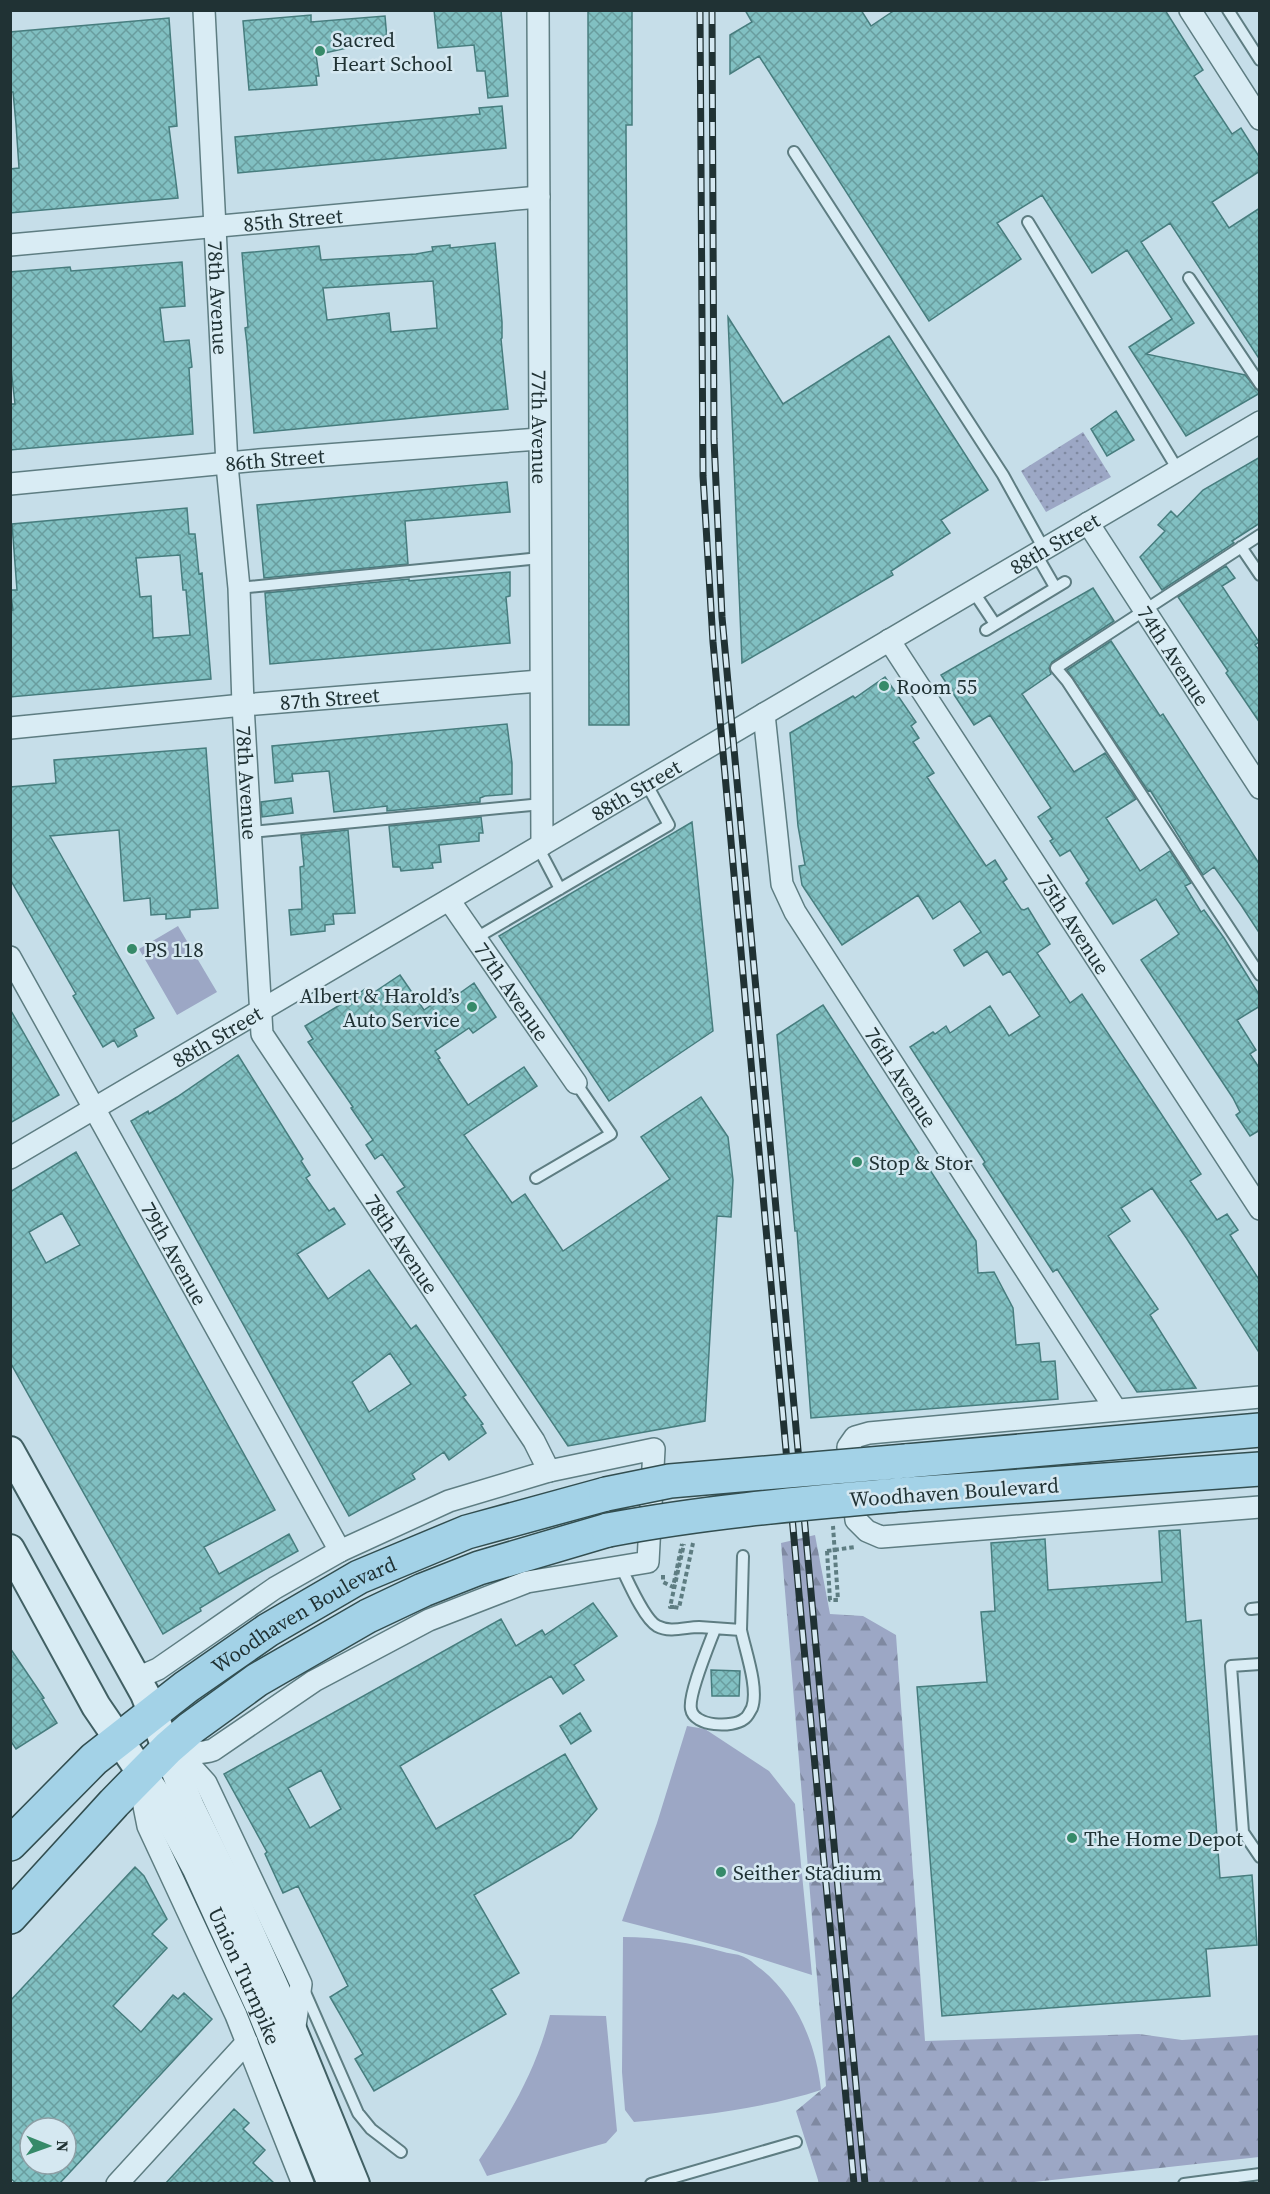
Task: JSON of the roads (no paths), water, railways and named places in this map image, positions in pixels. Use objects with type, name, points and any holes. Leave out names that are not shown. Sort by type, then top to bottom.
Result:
[{"type":"main road","name":"Woodhaven Boulevard","points":[[10,1844],[84,1769],[119,1739],[249,1642],[359,1577],[467,1532],[606,1494],[670,1481],[1260,1430]]},
{"type":"main road","name":"Union Turnpike","points":[[10,1451],[137,1678],[168,1748],[190,1807],[255,1941],[355,2184]]},
{"type":"main road","name":"Woodhaven Boulevard","points":[[10,1917],[142,1773],[191,1728],[257,1680],[368,1616],[423,1590],[478,1568],[608,1530],[676,1517],[747,1508],[1260,1469]]},
{"type":"main road","name":"Union Turnpike","points":[[10,1549],[96,1706],[168,1812],[216,1907],[261,2009],[332,2184]]},
{"type":"street","name":"78th Avenue","points":[[204,10],[226,465],[239,588],[243,705],[262,1034],[534,1441],[549,1471]]},
{"type":"street","name":"77th Avenue","points":[[537,10],[542,804],[540,846]]},
{"type":"street","points":[[1190,10],[1260,119]]},
{"type":"street","name":"85th Street","points":[[10,245],[539,197]]},
{"type":"street","name":"88th Street","points":[[10,1158],[1260,422]]},
{"type":"street","name":"86th Street","points":[[10,484],[539,439]]},
{"type":"street","name":"74th Avenue","points":[[1088,523],[1260,788]]},
{"type":"street","name":"75th Avenue","points":[[889,640],[1260,1209]]},
{"type":"street","name":"87th Street","points":[[10,728],[243,705],[540,681]]},
{"type":"street","name":"76th Avenue","points":[[764,714],[782,884],[795,912],[1116,1410]]},
{"type":"street","name":"77th Avenue","points":[[449,900],[576,1083]]},
{"type":"street","name":"79th Avenue","points":[[10,957],[340,1551]]},
{"type":"street","points":[[1260,1397],[869,1433],[855,1437],[848,1447],[856,1520],[867,1531],[881,1538],[1260,1507]]},
{"type":"street","name":"Woodhaven Boulevard","points":[[137,1678],[158,1669],[275,1588],[340,1551],[449,1501],[549,1471],[654,1449],[648,1562],[527,1582],[429,1620],[314,1681],[213,1750],[195,1753],[168,1748]]},
{"type":"street","name":"Union Turnpike","points":[[168,1748],[187,1762],[206,1784],[301,1984],[294,2033]]},
{"type":"street","name":"Union Turnpike","points":[[142,1773],[148,1826],[225,1988],[303,2184]]},
{"type":"street","points":[[117,2184],[247,2042]]},
{"type":"lane","points":[[1228,10],[1260,60]]},
{"type":"lane","points":[[794,152],[1003,476],[1040,551],[1060,585],[990,627],[973,591]]},
{"type":"lane","points":[[1028,222],[1178,470]]},
{"type":"lane","points":[[1189,278],[1260,384]]},
{"type":"lane","points":[[1260,535],[1056,668],[1067,681],[1260,975]]},
{"type":"lane","points":[[1241,547],[1260,575]]},
{"type":"lane","points":[[239,588],[540,558]]},
{"type":"lane","points":[[476,938],[669,825],[646,783]]},
{"type":"lane","points":[[251,832],[542,804]]},
{"type":"lane","points":[[540,846],[560,889]]},
{"type":"lane","points":[[536,1178],[611,1134],[576,1083]]},
{"type":"lane","points":[[715,1629],[692,1695],[691,1709],[695,1717],[703,1721],[733,1724],[744,1720],[752,1706],[754,1692],[741,1630],[743,1556]]},
{"type":"lane","points":[[621,1567],[648,1617],[656,1626],[663,1629],[741,1630]]},
{"type":"lane","points":[[1260,1664],[1230,1666],[1243,1832],[1260,1857]]},
{"type":"lane","points":[[301,1984],[358,2113],[371,2129],[401,2152]]},
{"type":"lane","points":[[651,2184],[796,2142]]},
{"type":"lane","points":[[1184,2184],[1260,2174]]},
{"type":"railway","points":[[700,10],[703,476],[713,642],[854,2184]]},
{"type":"railway","points":[[712,10],[714,439],[722,617],[865,2184]]},
{"type":"place","name":"Sacred Heart School","points":[[320,51]]},
{"type":"place","name":"Room 55","points":[[884,686]]},
{"type":"place","name":"PS 118","points":[[132,949]]},
{"type":"place","name":"Albert & Harold’s Auto Service","points":[[472,1007]]},
{"type":"place","name":"Stop & Stor","points":[[857,1162]]},
{"type":"place","name":"The Home Depot","points":[[1072,1838]]},
{"type":"place","name":"Seither Stadium","points":[[721,1872]]}]
